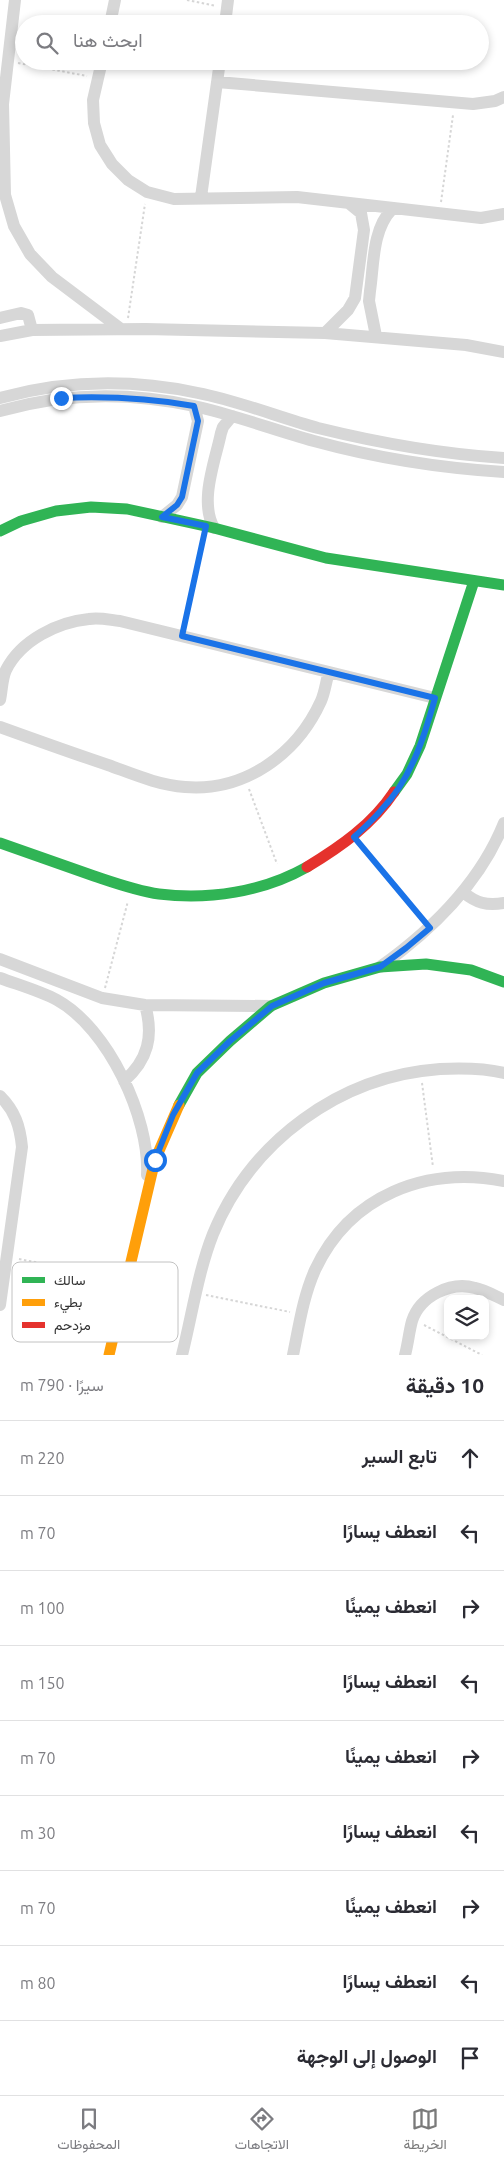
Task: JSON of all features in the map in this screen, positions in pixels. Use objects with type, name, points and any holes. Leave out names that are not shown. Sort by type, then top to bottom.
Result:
[{"type":"street","points":[[15,0],[6,60],[2,166],[5,195],[14,226],[30,254],[52,277],[71,293],[124,329]]},
{"type":"street","points":[[112,15],[116,0]]},
{"type":"street","points":[[100,70],[94,100],[94,123],[100,145],[112,164],[128,180],[147,192],[174,198],[297,197],[481,218],[504,214]]},
{"type":"street","points":[[201,197],[219,70]]},
{"type":"street","points":[[217,82],[473,104],[495,101],[504,97]]},
{"type":"street","points":[[326,333],[348,310],[355,298],[364,230],[361,213],[350,204]]},
{"type":"street","points":[[376,336],[369,301],[370,292],[379,226],[392,209]]},
{"type":"street","points":[[0,318],[21,313],[28,315],[32,330]]},
{"type":"street","points":[[0,336],[32,330],[124,329],[326,333],[376,336],[487,348],[504,352]]},
{"type":"street","points":[[487,348],[504,344]]},
{"type":"street","points":[[0,398],[60,386],[107,383],[153,386],[199,393],[317,428],[392,445],[468,456],[504,458]]},
{"type":"street","points":[[0,411],[24,404],[61,398],[106,396],[152,399],[194,406],[315,442],[391,459],[468,470],[504,472]]},
{"type":"street","points":[[162,517],[177,505],[182,497],[198,421],[194,406]]},
{"type":"street","points":[[210,527],[207,500],[221,433],[232,416]]},
{"type":"street","points":[[0,531],[21,521],[56,511],[91,507],[127,509],[210,527],[326,558],[504,585]]},
{"type":"street","points":[[0,844],[131,889],[194,897],[229,894],[281,877],[326,858],[354,837],[384,808],[407,774],[424,738],[435,698],[474,581]]},
{"type":"street","points":[[0,700],[6,670],[20,651],[39,635],[61,624],[90,618],[120,620],[435,698]]},
{"type":"street","points":[[0,727],[156,782],[185,787],[226,784],[268,766],[288,750],[308,725],[321,699],[329,672]]},
{"type":"street","points":[[380,967],[430,928],[463,892],[484,861],[504,823]]},
{"type":"street","points":[[463,892],[471,899],[482,903],[493,905],[504,903]]},
{"type":"street","points":[[0,958],[102,998],[145,1005],[272,1006]]},
{"type":"street","points":[[131,1262],[155,1160],[169,1124],[197,1073],[230,1041],[272,1006],[324,983],[380,967],[426,964],[471,970],[504,982]]},
{"type":"street","points":[[0,978],[58,1000],[81,1018],[106,1047],[124,1081],[140,1122],[147,1164],[144,1207]]},
{"type":"street","points":[[124,1081],[143,1061],[148,1048],[150,1020],[145,1005]]},
{"type":"street","points":[[182,1355],[213,1234],[231,1198],[253,1166],[280,1137],[311,1112],[345,1093],[382,1079],[421,1071],[460,1068],[504,1073]]},
{"type":"street","points":[[0,1096],[10,1106],[20,1125],[22,1147],[0,1305]]},
{"type":"street","points":[[293,1355],[306,1296],[316,1269],[330,1244],[349,1222],[371,1204],[391,1193],[412,1184],[434,1178],[457,1176],[483,1177],[504,1181]]},
{"type":"street","points":[[405,1355],[412,1320],[426,1301],[445,1289],[460,1286],[474,1287],[504,1300]]},
{"type":"street","points":[[109,1355],[112,1342]]},
{"type":"path","points":[[187,0],[228,4]]},
{"type":"path","points":[[6,60],[15,62]]},
{"type":"path","points":[[57,70],[98,78]]},
{"type":"path","points":[[440,214],[454,102]]},
{"type":"path","points":[[124,329],[147,192]]},
{"type":"path","points":[[182,636],[210,527]]},
{"type":"path","points":[[245,777],[281,877]]},
{"type":"path","points":[[354,837],[430,928]]},
{"type":"path","points":[[102,998],[131,889]]},
{"type":"path","points":[[421,1071],[434,1178]]},
{"type":"path","points":[[7,1256],[37,1262]]},
{"type":"path","points":[[197,1293],[302,1314]]},
{"type":"path","points":[[412,1320],[482,1355]]},
{"type":"traffic: fast","points":[[0,531],[21,521],[56,511],[91,507],[127,509],[214,528],[326,558],[504,585]]},
{"type":"traffic: fast","points":[[394,792],[407,774],[420,746],[474,581]]},
{"type":"traffic: fast","points":[[0,843],[126,886],[151,893],[178,896],[216,895],[254,888],[290,876],[307,867]]},
{"type":"traffic: fast","points":[[179,1105],[197,1073],[230,1041],[271,1006],[324,983],[380,967],[426,964],[471,970],[504,982]]},
{"type":"traffic: slow","points":[[131,1262],[155,1160],[179,1105]]},
{"type":"traffic: slow","points":[[109,1355],[112,1342]]},
{"type":"traffic: jam","points":[[307,867],[366,825],[394,792]]},
{"type":"route","points":[[61,398],[106,396],[152,399],[194,406],[198,421],[182,497],[171,511],[162,517],[206,526],[182,636],[435,698],[424,738],[407,774],[384,808],[354,837],[430,928],[380,967],[324,983],[272,1006],[230,1041],[197,1073],[173,1115],[155,1160]]}]
